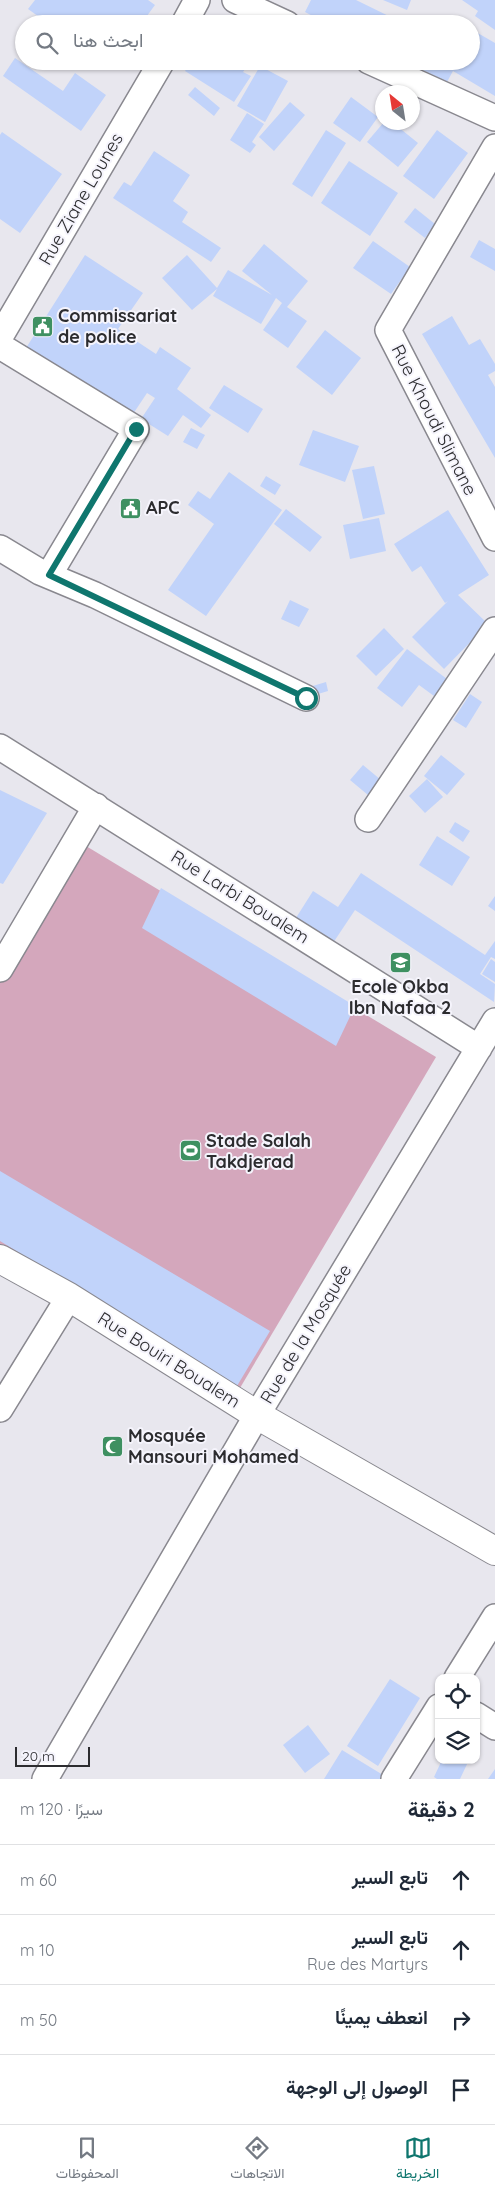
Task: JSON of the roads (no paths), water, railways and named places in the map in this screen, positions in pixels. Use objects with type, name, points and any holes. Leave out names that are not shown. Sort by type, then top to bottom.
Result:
[{"type":"main road","name":"Rue Bouiri Boualem","points":[[0,1259],[69,1297],[257,1416],[495,1552]]},
{"type":"street","points":[[189,15],[198,0]]},
{"type":"street","points":[[235,0],[268,15]]},
{"type":"street","name":"Rue Ziane Lounes","points":[[0,337],[157,70]]},
{"type":"street","points":[[389,70],[495,118]]},
{"type":"street","name":"Rue Khoudi Slimane","points":[[495,146],[388,330],[495,538]]},
{"type":"street","points":[[0,346],[136,429],[49,575]]},
{"type":"street","points":[[0,548],[49,575],[95,595],[306,698]]},
{"type":"street","points":[[368,819],[495,630]]},
{"type":"street","name":"Rue Larbi Boualem","points":[[0,747],[479,1048]]},
{"type":"street","points":[[0,969],[96,806]]},
{"type":"street","name":"Rue de la Mosquée","points":[[45,1779],[257,1416],[495,1021]]},
{"type":"street","points":[[0,1409],[69,1297]]},
{"type":"street","points":[[459,1674],[495,1617]]},
{"type":"street","points":[[394,1779],[435,1713]]},
{"type":"street","points":[[480,1718],[495,1727]]},
{"type":"place","name":"Commissariat de police","points":[[42,326]]},
{"type":"place","name":"APC","points":[[130,508]]},
{"type":"place","name":"Ecole Okba Ibn Nafaa 2","points":[[400,962]]},
{"type":"place","name":"Stade Salah Takdjerad","points":[[190,1151]]},
{"type":"place","name":"Mosquée Mansouri Mohamed","points":[[112,1446]]}]
